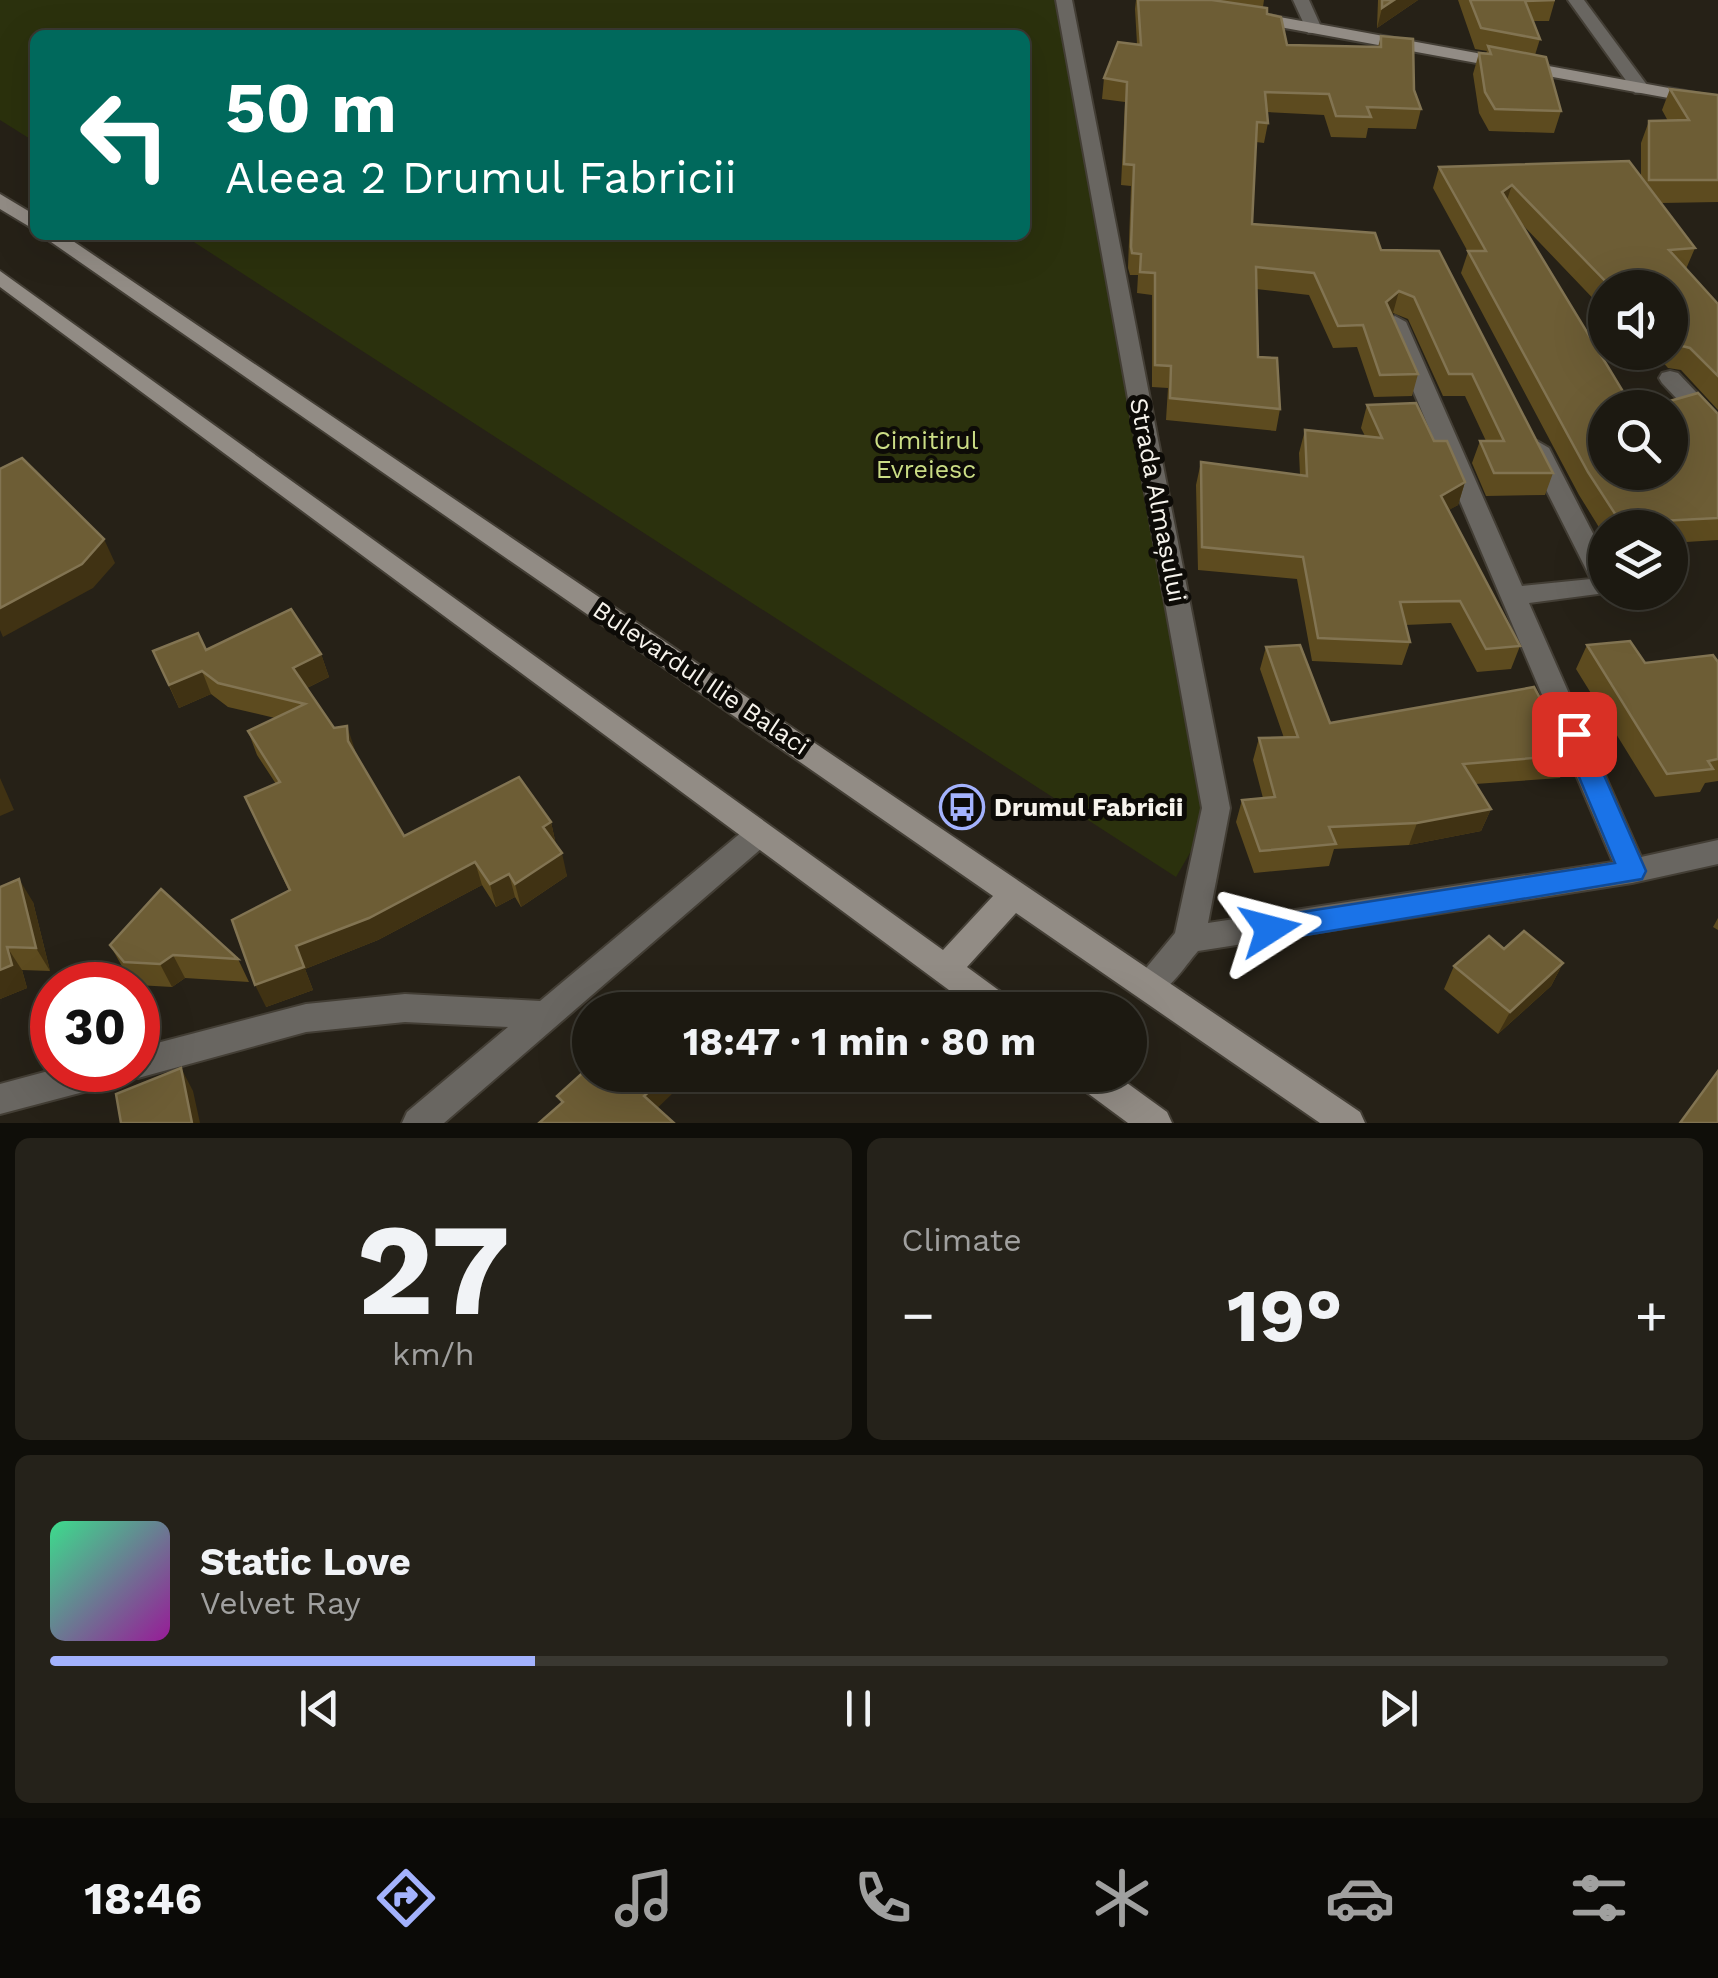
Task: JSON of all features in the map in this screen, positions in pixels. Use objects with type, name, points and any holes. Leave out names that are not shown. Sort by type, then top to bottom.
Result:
[{"type":"main road","points":[[1239,14],[1718,102]]},
{"type":"main road","points":[[0,200],[30,221]]},
{"type":"main road","name":"Bulevardul Ilie Balaci","points":[[58,240],[1348,1123]]},
{"type":"main road","points":[[0,277],[975,992]]},
{"type":"main road","points":[[944,969],[1014,894]]},
{"type":"main road","points":[[1113,1092],[1156,1123]]},
{"type":"street","name":"Strada Almașului","points":[[1064,0],[1216,808],[1189,939]]},
{"type":"street","points":[[1301,0],[1314,28]]},
{"type":"street","points":[[1576,0],[1642,90]]},
{"type":"street","points":[[1395,322],[1632,871]]},
{"type":"street","points":[[1670,378],[1718,429]]},
{"type":"street","points":[[1524,423],[1588,550]]},
{"type":"street","points":[[1516,596],[1588,586]]},
{"type":"street","points":[[419,1123],[759,834]]},
{"type":"street","points":[[1148,985],[1189,939],[1632,871],[1718,852]]},
{"type":"street","points":[[160,1057],[306,1018],[405,1008],[544,1015]]},
{"type":"street","points":[[0,1100],[30,1092]]},
{"type":"green space","name":"Cimitirul Evreiesc","points":[[0,0],[1060,0],[1216,808],[1176,877],[191,240],[1030,240],[1030,30],[30,30],[30,139],[0,120]]},
{"type":"building","points":[[1138,0],[1212,0],[1267,8],[1267,14],[1281,17],[1287,45],[1381,47],[1381,36],[1413,39],[1414,90],[1421,109],[1367,107],[1371,117],[1336,116],[1329,94],[1265,92],[1268,123],[1257,122],[1252,224],[1375,233],[1381,250],[1439,251],[1553,473],[1494,473],[1480,441],[1504,441],[1472,374],[1449,374],[1414,297],[1399,291],[1386,302],[1418,374],[1380,375],[1363,325],[1338,326],[1314,273],[1256,267],[1258,357],[1277,358],[1280,409],[1170,398],[1171,366],[1155,365],[1155,273],[1140,272],[1141,254],[1132,253],[1131,247],[1134,165],[1124,164],[1127,82],[1104,78],[1118,42],[1141,45]]},
{"type":"building","points":[[1470,0],[1555,0],[1525,1],[1540,39],[1481,28]]},
{"type":"building","points":[[1488,46],[1546,57],[1561,111],[1495,109],[1485,92],[1479,53],[1491,54]]},
{"type":"building","points":[[1670,89],[1718,95],[1718,180],[1649,180],[1649,121],[1689,120]]},
{"type":"building","points":[[1629,161],[1695,248],[1669,250],[1687,270],[1595,270],[1512,185],[1502,192],[1588,334],[1588,370],[1610,370],[1622,390],[1588,390],[1588,472],[1468,251],[1486,251],[1439,167]]},
{"type":"building","points":[[1688,271],[1718,304],[1718,376],[1690,348]]},
{"type":"building","points":[[1698,393],[1718,414],[1718,518],[1688,520],[1688,510],[1613,510],[1600,490],[1688,490],[1688,396]]},
{"type":"building","points":[[1416,403],[1434,441],[1447,441],[1465,482],[1441,496],[1520,646],[1486,649],[1460,601],[1400,602],[1410,642],[1318,638],[1303,557],[1202,547],[1201,462],[1307,476],[1305,430],[1382,438],[1367,405]]},
{"type":"building","points":[[22,458],[104,539],[82,564],[0,608],[0,469]]},
{"type":"building","points":[[291,609],[321,654],[293,668],[334,728],[347,726],[348,741],[404,836],[519,777],[551,822],[543,827],[562,853],[515,884],[509,874],[490,884],[475,862],[369,918],[296,946],[304,967],[255,985],[232,920],[290,890],[245,797],[280,782],[248,731],[305,704],[218,683],[202,671],[169,685],[153,651],[198,633],[206,650]]},
{"type":"building","points":[[1630,641],[1645,663],[1713,655],[1718,662],[1718,759],[1708,761],[1713,769],[1667,774],[1587,645]]},
{"type":"building","points":[[1300,645],[1330,723],[1534,687],[1570,755],[1463,764],[1491,809],[1417,823],[1329,827],[1336,844],[1260,851],[1242,800],[1275,797],[1259,738],[1298,737],[1266,647]]},
{"type":"building","points":[[19,879],[36,948],[7,947],[12,965],[0,970],[0,887]]},
{"type":"building","points":[[161,889],[238,959],[173,955],[160,964],[124,962],[110,945]]},
{"type":"building","points":[[1524,931],[1563,963],[1510,1012],[1454,966],[1489,936],[1504,949]]},
{"type":"building","points":[[181,1068],[192,1123],[121,1123],[116,1094],[160,1092],[160,1076]]},
{"type":"building","points":[[1718,1071],[1718,1123],[1680,1123]]},
{"type":"building","points":[[572,1082],[572,1092],[649,1092],[644,1096],[674,1123],[539,1123],[563,1102],[557,1096]]},
{"type":"place","name":"Drumul Fabricii","points":[[962,807]]},
{"type":"route","points":[[1270,929],[1632,871],[1574,734]]}]
